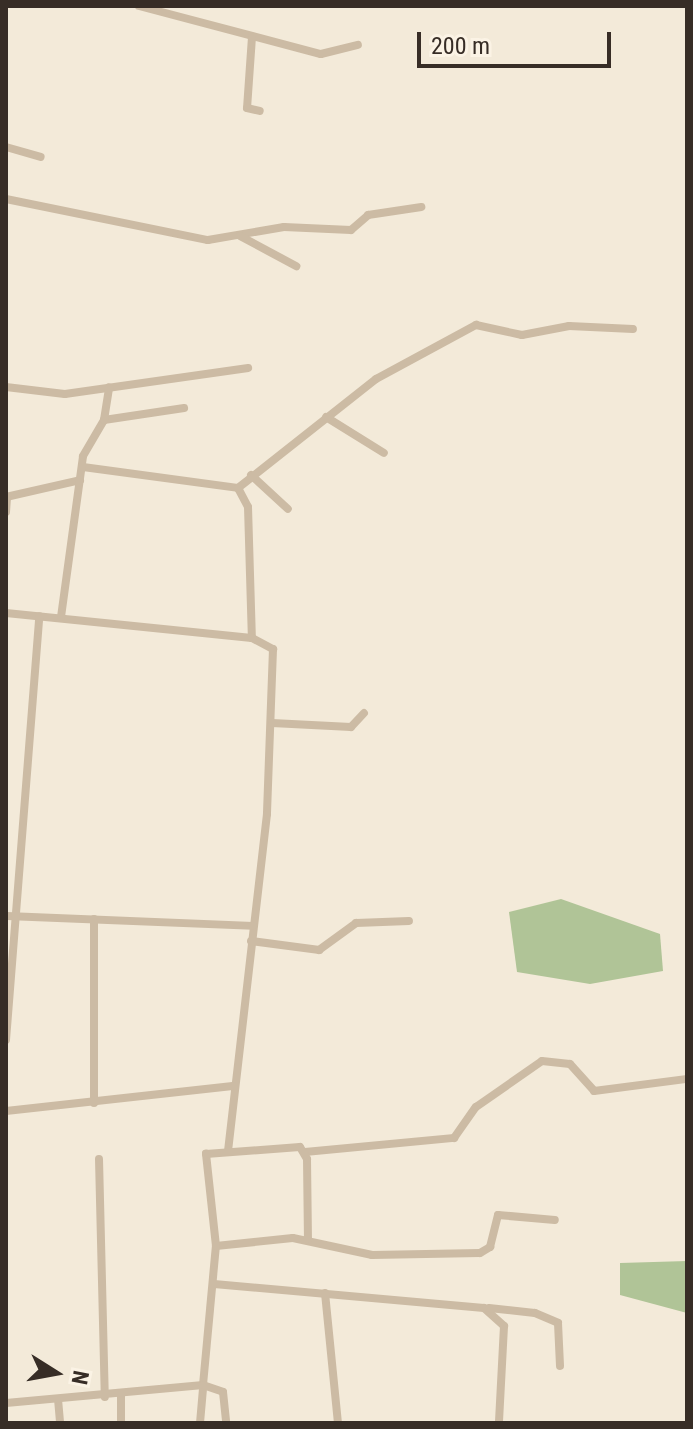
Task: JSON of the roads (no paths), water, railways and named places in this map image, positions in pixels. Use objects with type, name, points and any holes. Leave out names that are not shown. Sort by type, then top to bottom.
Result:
[{"type":"street","points":[[139,6],[327,55],[358,45]]},
{"type":"street","points":[[252,37],[247,108],[260,111]]},
{"type":"street","points":[[6,147],[41,157]]},
{"type":"street","points":[[6,199],[159,236],[240,236],[284,227],[351,230],[368,215],[421,207]]},
{"type":"street","points":[[240,236],[296,266]]},
{"type":"street","points":[[238,488],[376,379],[476,325],[498,324],[522,335],[569,326],[633,329]]},
{"type":"street","points":[[6,387],[65,394],[248,368]]},
{"type":"street","points":[[61,617],[80,480],[104,420],[109,387]]},
{"type":"street","points":[[104,420],[184,408]]},
{"type":"street","points":[[326,417],[384,453]]},
{"type":"street","points":[[83,467],[238,488]]},
{"type":"street","points":[[251,475],[288,509]]},
{"type":"street","points":[[6,512],[7,497],[80,480]]},
{"type":"street","points":[[238,488],[248,507],[252,638]]},
{"type":"street","points":[[6,613],[252,638],[273,649],[272,723],[228,1150]]},
{"type":"street","points":[[6,1040],[8,916],[39,616]]},
{"type":"street","points":[[272,723],[351,727],[364,713]]},
{"type":"street","points":[[8,916],[253,926]]},
{"type":"street","points":[[94,919],[94,1103]]},
{"type":"street","points":[[251,941],[319,950],[356,923],[409,921]]},
{"type":"street","points":[[200,1423],[216,1246],[203,1161],[208,1153],[228,1150],[305,1152],[454,1138],[476,1107],[542,1061],[570,1064],[594,1091],[687,1079]]},
{"type":"street","points":[[6,1111],[233,1086]]},
{"type":"street","points":[[305,1152],[308,1239]]},
{"type":"street","points":[[99,1159],[105,1397]]},
{"type":"street","points":[[216,1246],[308,1239],[372,1255],[480,1253],[490,1247],[498,1215],[555,1220]]},
{"type":"street","points":[[214,1284],[484,1308],[554,1320],[560,1366]]},
{"type":"street","points":[[325,1293],[338,1423]]},
{"type":"street","points":[[484,1308],[504,1326],[499,1423]]},
{"type":"street","points":[[6,1403],[121,1396],[203,1385],[223,1392],[226,1423]]},
{"type":"street","points":[[121,1396],[121,1423]]},
{"type":"street","points":[[58,1399],[60,1423]]}]
